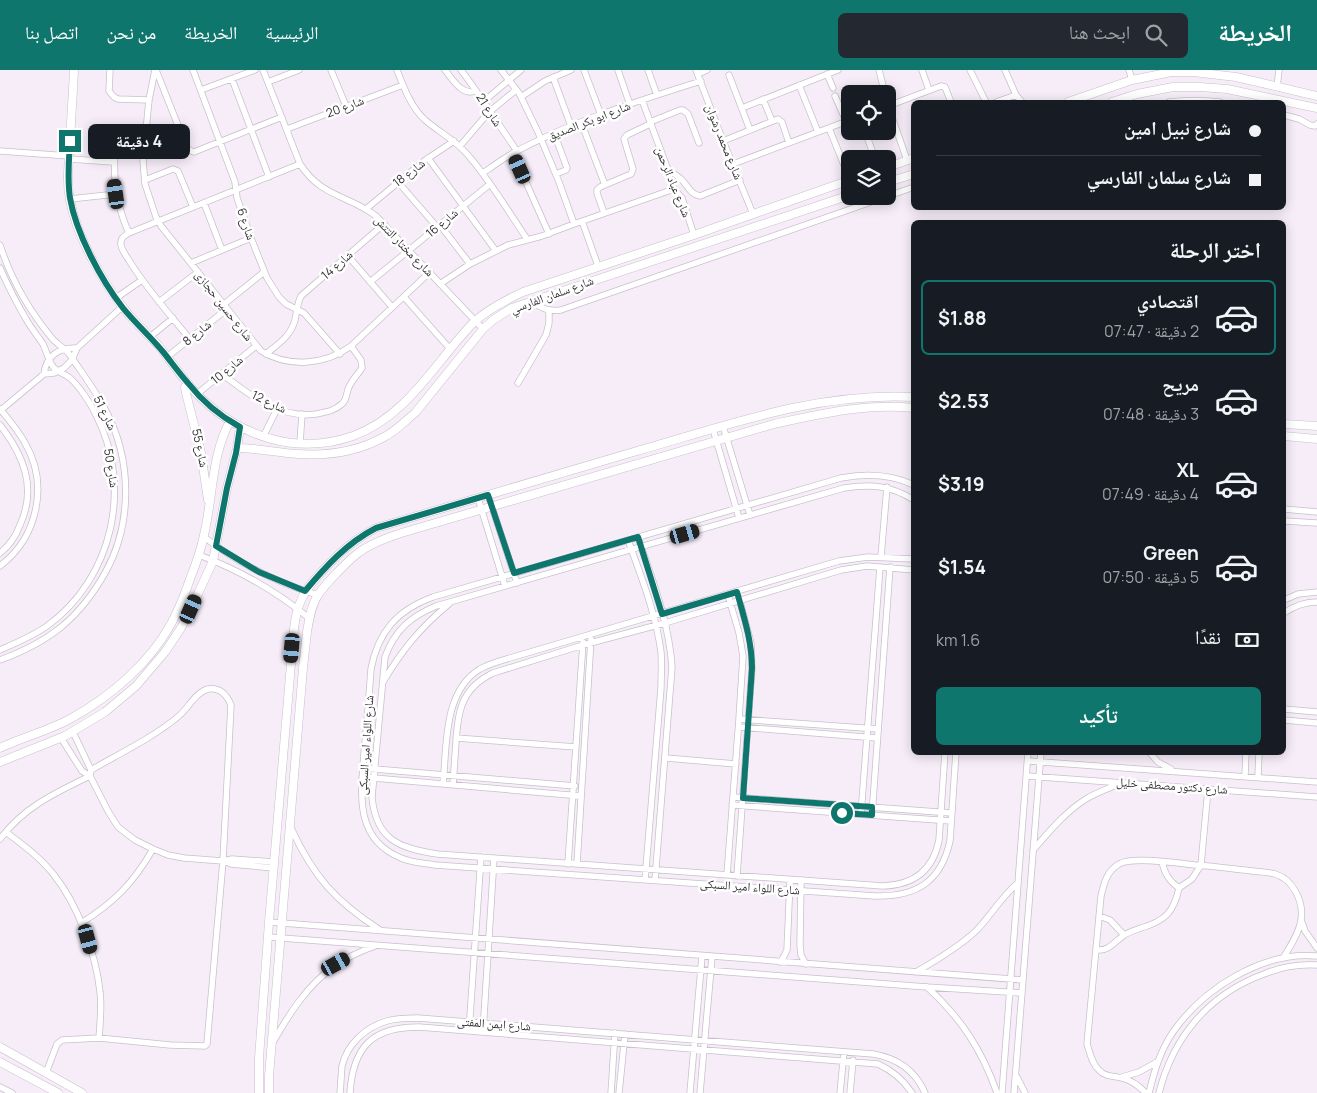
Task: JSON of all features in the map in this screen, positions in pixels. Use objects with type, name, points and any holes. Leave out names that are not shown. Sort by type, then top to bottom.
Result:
[{"type":"street","name":"شارع سلمان الفارسي","points":[[74,70],[68,186],[74,214],[84,241],[98,269],[122,307],[167,356],[188,383],[213,408],[240,427],[263,437],[300,444],[339,440],[376,425],[398,410],[476,321],[498,305],[523,292],[841,183]]},
{"type":"street","points":[[110,70],[109,91],[114,97],[118,99],[149,100]]},
{"type":"street","points":[[155,70],[189,150],[194,152],[282,117]]},
{"type":"street","name":"شارع حسين حجازى","points":[[155,70],[149,100],[143,161],[145,180],[153,210],[158,222],[256,346],[266,354],[284,360],[303,362],[322,360],[340,354],[430,272]]},
{"type":"street","name":"شارع 6","points":[[193,70],[235,182],[237,198],[264,272],[279,297],[286,304],[304,313],[340,354]]},
{"type":"street","points":[[201,90],[255,70]]},
{"type":"street","name":"شارع مختار التتش","points":[[263,70],[300,164],[312,180],[320,186],[366,208],[384,224],[483,329]]},
{"type":"street","points":[[268,82],[299,70]]},
{"type":"street","points":[[331,70],[346,106]]},
{"type":"street","points":[[397,70],[402,85],[419,114],[466,152],[483,173],[527,240]]},
{"type":"street","points":[[445,70],[458,86],[470,93],[476,91]]},
{"type":"street","name":"شارع 21","points":[[461,70],[515,152],[549,234]]},
{"type":"street","points":[[501,70],[521,97],[541,139],[574,224]]},
{"type":"street","points":[[483,102],[521,70]]},
{"type":"street","points":[[521,97],[536,86],[571,70]]},
{"type":"street","points":[[584,70],[601,115]]},
{"type":"street","points":[[618,70],[630,105]]},
{"type":"street","points":[[648,70],[657,95]]},
{"type":"street","points":[[697,72],[707,70]]},
{"type":"street","points":[[816,70],[819,78]]},
{"type":"street","points":[[742,108],[838,70]]},
{"type":"street","points":[[879,70],[883,85]]},
{"type":"street","points":[[922,70],[929,90]]},
{"type":"street","points":[[970,70],[985,100]]},
{"type":"street","points":[[1004,70],[1017,100]]},
{"type":"street","points":[[1129,70],[1132,80]]},
{"type":"street","points":[[1277,87],[1279,70]]},
{"type":"street","points":[[1074,100],[1132,80],[1171,71],[1236,77],[1317,96]]},
{"type":"street","name":"شارع محمد رشوان","points":[[697,72],[753,214]]},
{"type":"street","points":[[827,74],[833,88]]},
{"type":"street","points":[[729,75],[750,130]]},
{"type":"street","points":[[553,77],[571,126]]},
{"type":"street","points":[[232,79],[269,177]]},
{"type":"street","name":"شارع ابو بكر الصديق","points":[[483,173],[515,152],[554,133],[642,100],[700,81]]},
{"type":"street","name":"شارع 20","points":[[287,129],[402,85]]},
{"type":"street","points":[[799,85],[818,132]]},
{"type":"street","points":[[896,103],[943,86],[950,100]]},
{"type":"street","points":[[1118,100],[1137,94],[1173,87],[1227,89],[1279,100]]},
{"type":"street","points":[[460,146],[489,112],[516,90]]},
{"type":"street","points":[[836,96],[841,106]]},
{"type":"street","points":[[914,96],[916,100]]},
{"type":"street","points":[[1003,100],[1016,96]]},
{"type":"street","points":[[1016,96],[1020,100]]},
{"type":"street","points":[[763,99],[772,121]]},
{"type":"street","name":"شارع عباد الرحمن","points":[[642,100],[671,183],[682,198],[694,235]]},
{"type":"street","points":[[1286,101],[1317,108]]},
{"type":"street","points":[[604,213],[597,190],[633,172],[633,166],[624,142],[624,137],[627,134],[683,110],[688,114],[699,143]]},
{"type":"street","points":[[1286,116],[1299,119],[1310,125],[1315,126],[1317,124]]},
{"type":"street","points":[[723,141],[778,119],[782,122],[789,143]]},
{"type":"street","points":[[581,122],[605,185]]},
{"type":"street","points":[[733,164],[841,124]]},
{"type":"street","points":[[896,124],[911,159],[896,164]]},
{"type":"street","points":[[829,128],[841,158]]},
{"type":"street","points":[[554,133],[567,168],[556,174]]},
{"type":"street","name":"شارع 18","points":[[366,208],[428,158],[454,141]]},
{"type":"street","points":[[129,233],[116,194],[115,152],[118,148],[144,149]]},
{"type":"street","points":[[0,151],[114,162]]},
{"type":"street","points":[[428,158],[496,251]]},
{"type":"street","points":[[190,339],[142,280],[121,247],[122,239],[129,233],[300,164]]},
{"type":"street","points":[[145,180],[173,169],[178,171],[193,207]]},
{"type":"street","points":[[668,170],[681,179],[695,195],[700,196],[740,180]]},
{"type":"street","points":[[896,180],[911,175]]},
{"type":"street","points":[[398,182],[470,264]]},
{"type":"street","name":"شارع 16","points":[[370,282],[490,184]]},
{"type":"street","points":[[531,301],[549,311],[561,310],[911,188]]},
{"type":"street","points":[[440,284],[470,264],[508,245],[549,234],[674,189]]},
{"type":"street","points":[[70,199],[116,194]]},
{"type":"street","name":"شارع سلمان الفارسي","points":[[237,448],[318,455],[343,452],[366,445],[384,437],[415,413],[483,329],[512,308],[841,198]]},
{"type":"street","points":[[204,203],[222,250]]},
{"type":"street","points":[[582,221],[598,266]]},
{"type":"street","name":"شارع 14","points":[[296,308],[301,296],[384,224]]},
{"type":"street","points":[[191,263],[250,238]]},
{"type":"street","name":"شارع 51","points":[[0,245],[19,290],[40,323],[52,339],[69,355],[106,410],[120,450],[124,473]]},
{"type":"street","points":[[348,256],[392,308]]},
{"type":"street","name":"شارع 50","points":[[0,268],[27,321],[42,342],[49,359],[59,372],[72,380],[96,414],[111,454],[115,498],[108,542],[87,584],[67,609],[47,626],[0,650]]},
{"type":"street","points":[[159,302],[198,272]]},
{"type":"street","name":"شارع 8","points":[[167,356],[190,339],[264,272]]},
{"type":"street","points":[[116,298],[142,280]]},
{"type":"street","points":[[404,297],[451,350]]},
{"type":"street","points":[[0,566],[13,554],[28,533],[36,509],[38,475],[25,442],[0,410],[44,374],[59,372],[64,368],[72,360],[77,348],[122,307]]},
{"type":"street","points":[[266,354],[290,333],[295,319],[296,308]]},
{"type":"street","points":[[518,383],[546,335],[549,311]]},
{"type":"street","points":[[150,337],[173,318]]},
{"type":"street","name":"شارع 10","points":[[198,394],[256,346]]},
{"type":"street","name":"شارع 12","points":[[222,374],[249,394],[277,409],[302,414],[329,412],[343,404],[348,388],[362,368],[361,360],[351,346]]},
{"type":"street","points":[[44,374],[44,369],[52,354],[69,347],[77,348]]},
{"type":"street","name":"شارع 55","points":[[188,383],[185,387],[202,453],[209,514]]},
{"type":"street","points":[[259,1093],[259,1058],[269,922],[294,629],[298,609],[305,591],[333,560],[362,536],[376,528],[723,426],[794,407],[823,402],[852,398],[911,397]]},
{"type":"street","points":[[269,1093],[268,1076],[302,668],[309,618],[318,595],[339,572],[359,553],[378,542],[408,530],[774,424],[831,411],[870,407],[911,408]]},
{"type":"street","points":[[263,437],[277,409]]},
{"type":"street","points":[[300,444],[302,414]]},
{"type":"street","points":[[0,748],[70,719],[97,702],[122,683],[156,646],[183,600],[199,555],[209,514],[219,449],[223,433],[230,421]]},
{"type":"street","points":[[1286,424],[1317,426]]},
{"type":"street","points":[[0,426],[16,448],[22,461],[28,486],[27,503],[19,529],[0,553]]},
{"type":"street","points":[[723,426],[750,515]]},
{"type":"street","points":[[0,762],[61,738],[105,712],[136,686],[165,652],[181,628],[213,561],[240,427]]},
{"type":"street","points":[[713,429],[739,518]]},
{"type":"street","points":[[1286,436],[1317,439]]},
{"type":"street","name":"شارع 50","points":[[0,660],[41,642],[63,626],[82,606],[97,586],[109,565],[118,543],[124,519],[126,495],[124,473]]},
{"type":"street","name":"شارع اللواء امير السبكى","points":[[911,484],[891,477],[872,475],[854,475],[841,478],[421,601],[400,614],[383,634],[373,656],[362,777],[362,805],[368,828],[382,847],[392,854],[414,862],[887,896],[898,895],[920,887],[937,872],[943,862],[950,840],[956,755]]},
{"type":"street","points":[[881,558],[887,487]]},
{"type":"street","name":"شارع اللواء امير السبكى","points":[[911,498],[887,487],[844,488],[436,606],[416,616],[396,634],[389,645],[385,657],[374,770],[373,808],[381,828],[397,843],[406,848],[437,854],[894,886],[916,878],[925,871],[937,852],[945,755]]},
{"type":"street","points":[[488,495],[517,583]]},
{"type":"street","points":[[478,498],[505,586]]},
{"type":"street","points":[[1286,509],[1317,512]]},
{"type":"street","points":[[1286,521],[1317,522]]},
{"type":"street","points":[[19,529],[28,533]]},
{"type":"street","points":[[204,537],[259,572],[318,595]]},
{"type":"street","points":[[638,537],[665,623],[672,653],[656,880]]},
{"type":"street","points":[[628,540],[654,616],[661,653],[661,688],[645,880]]},
{"type":"street","points":[[199,555],[257,582],[309,618]]},
{"type":"street","points":[[443,784],[451,711],[459,692],[472,675],[480,669],[591,634],[839,561],[868,557],[911,559]]},
{"type":"street","points":[[453,785],[457,721],[462,703],[473,686],[482,678],[492,673],[591,642],[656,626],[841,570],[854,567],[911,570]]},
{"type":"street","points":[[861,814],[880,567]]},
{"type":"street","points":[[872,815],[890,568]]},
{"type":"street","points":[[737,592],[751,643],[752,656],[737,876]]},
{"type":"street","points":[[1286,599],[1298,594],[1317,592]]},
{"type":"street","points":[[727,875],[743,656],[742,644],[728,594]]},
{"type":"street","points":[[75,599],[82,606]]},
{"type":"street","points":[[1286,612],[1301,604],[1317,602]]},
{"type":"street","points":[[382,684],[395,661],[412,639],[430,620],[451,603]]},
{"type":"street","points":[[577,864],[591,634]]},
{"type":"street","points":[[568,864],[583,637]]},
{"type":"street","points":[[0,839],[22,814],[169,723],[201,691],[210,689],[220,690],[228,696],[231,705],[223,861],[208,1044],[204,1046],[170,1045],[99,1038],[62,1040],[55,1049],[46,1072]]},
{"type":"street","points":[[1286,709],[1317,712]]},
{"type":"street","points":[[739,719],[878,729]]},
{"type":"street","points":[[1286,720],[1317,723]]},
{"type":"street","points":[[738,727],[878,738]]},
{"type":"street","points":[[73,732],[108,811],[118,827],[135,840],[168,855],[184,858],[223,861],[232,859],[274,865]]},
{"type":"street","points":[[61,738],[82,771],[90,773]]},
{"type":"street","points":[[456,738],[576,747]]},
{"type":"street","points":[[0,743],[12,743]]},
{"type":"street","points":[[1002,1093],[1028,755]]},
{"type":"street","points":[[1014,1093],[1041,755]]},
{"type":"street","points":[[1152,755],[1158,762],[1172,771]]},
{"type":"street","points":[[1245,776],[1246,755]]},
{"type":"street","points":[[1258,777],[1259,755]]},
{"type":"street","points":[[666,758],[736,764]]},
{"type":"street","name":"شارع دكتور مصطفى خليل","points":[[1028,761],[1317,782]]},
{"type":"street","points":[[363,768],[582,787]]},
{"type":"street","name":"شارع دكتور مصطفى خليل","points":[[1027,776],[1317,797]]},
{"type":"street","points":[[362,777],[581,796]]},
{"type":"street","points":[[1033,850],[1074,807],[1086,799],[1123,783]]},
{"type":"street","points":[[1097,950],[1109,948],[1124,934],[1147,927],[1171,911],[1176,902],[1179,888],[1192,879],[1201,865],[1208,788]]},
{"type":"street","points":[[733,797],[952,813]]},
{"type":"street","points":[[732,805],[951,821]]},
{"type":"street","points":[[289,825],[301,851],[317,875],[336,897],[357,916],[381,931]]},
{"type":"street","points":[[6,832],[42,861],[65,890],[74,906],[88,939],[100,992],[99,1038]]},
{"type":"street","points":[[81,923],[99,912],[130,884],[153,849]]},
{"type":"street","points":[[435,865],[437,854]]},
{"type":"street","points":[[469,1031],[481,857]]},
{"type":"street","points":[[483,1032],[494,858]]},
{"type":"street","points":[[1284,958],[1294,940],[1301,920],[1299,899],[1286,880],[1275,874],[1201,865],[1132,860],[1120,863],[1111,871],[1104,882],[1101,896],[1087,1044],[1091,1059],[1099,1071],[1136,1084],[1147,1093],[1158,1062],[1172,1034],[1185,1016],[1201,1000],[1234,977],[1252,969],[1284,958],[1317,956]]},
{"type":"street","points":[[1162,862],[1167,877],[1179,888]]},
{"type":"street","points":[[780,962],[787,950],[790,880]]},
{"type":"street","points":[[801,880],[800,945],[801,955],[806,964]]},
{"type":"street","points":[[916,972],[941,958],[965,940],[1018,883]]},
{"type":"street","points":[[1099,916],[1110,920],[1124,934]]},
{"type":"street","points":[[1301,920],[1305,931],[1317,948]]},
{"type":"street","points":[[269,922],[1023,980]]},
{"type":"street","points":[[268,937],[1022,993]]},
{"type":"street","points":[[271,1046],[286,1019],[310,986],[336,964],[375,945]]},
{"type":"street","points":[[690,1093],[702,956]]},
{"type":"street","points":[[700,1093],[712,957]]},
{"type":"street","points":[[1159,1093],[1167,1068],[1180,1041],[1207,1008],[1223,994],[1239,984],[1275,970],[1301,965],[1317,966]]},
{"type":"street","points":[[927,987],[956,1016],[968,1032],[987,1067],[997,1093]]},
{"type":"street","name":"شارع ايمن المفتى","points":[[340,1093],[342,1065],[346,1054],[357,1039],[373,1027],[398,1018],[483,1022],[854,1052],[883,1056],[904,1065],[913,1074],[925,1093]]},
{"type":"street","name":"شارع ايمن المفتى","points":[[350,1093],[353,1067],[363,1048],[379,1034],[404,1027],[878,1064],[899,1076],[912,1093]]},
{"type":"street","points":[[611,1093],[615,1034]]},
{"type":"street","points":[[619,1093],[625,1034]]},
{"type":"street","points":[[0,1047],[82,1093]]},
{"type":"street","points":[[840,1093],[844,1052]]},
{"type":"street","points":[[850,1093],[854,1052]]},
{"type":"street","points":[[0,1062],[58,1093]]},
{"type":"street","points":[[1120,1077],[1139,1072],[1158,1062]]},
{"type":"street","points":[[1016,1076],[1024,1093]]},
{"type":"street","points":[[0,1087],[12,1093]]},
{"type":"route","points":[[70,141],[68,186],[70,199],[84,241],[106,284],[122,307],[167,356],[198,394],[218,413],[240,427],[216,546],[259,572],[305,591],[339,554],[362,536],[376,528],[488,495],[514,573],[638,537],[662,614],[737,592],[751,643],[752,656],[743,798],[872,807],[872,815],[842,813]]}]
